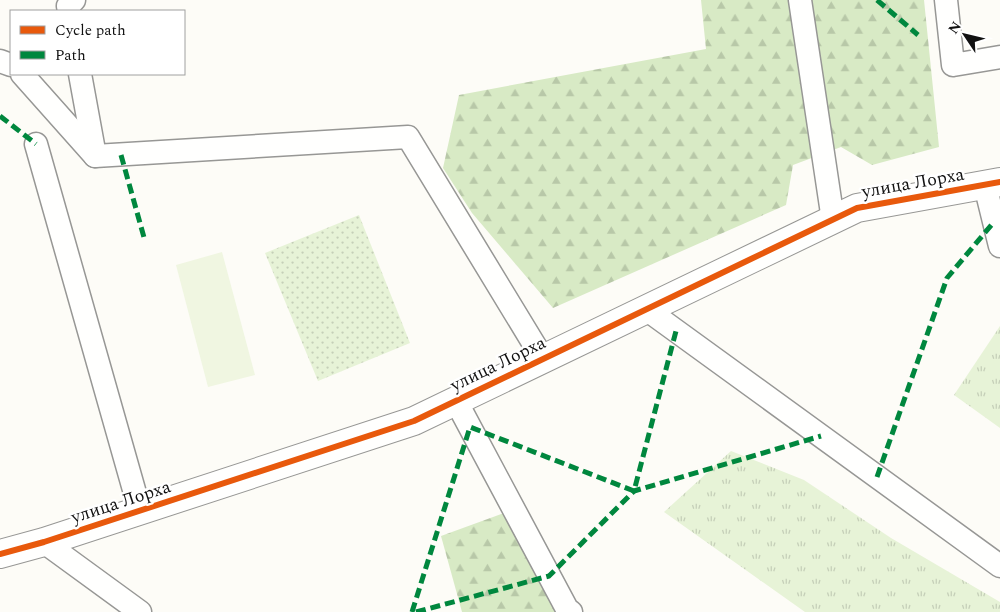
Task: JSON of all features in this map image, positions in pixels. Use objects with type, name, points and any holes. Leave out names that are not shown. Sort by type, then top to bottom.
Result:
[{"type":"street","name":"улица Лорха","points":[[0,554],[44,542],[414,421],[857,208],[992,184]]},
{"type":"lane","points":[[69,10],[68,6],[74,0]]},
{"type":"lane","points":[[800,0],[833,220]]},
{"type":"lane","points":[[946,0],[953,65],[1000,57]]},
{"type":"lane","points":[[23,75],[95,156]]},
{"type":"lane","points":[[80,75],[95,156]]},
{"type":"lane","points":[[95,156],[408,137],[543,359]]},
{"type":"lane","points":[[36,144],[140,511]]},
{"type":"lane","points":[[992,184],[1000,246]]},
{"type":"lane","points":[[646,310],[1000,566]]},
{"type":"lane","points":[[456,400],[567,609],[571,612]]},
{"type":"lane","points":[[44,542],[140,612]]},
{"type":"green space","points":[[701,0],[924,0],[939,147],[872,165],[841,147],[793,165],[786,205],[553,308],[472,213],[443,168],[459,95],[706,49]]},
{"type":"green space","points":[[359,215],[410,343],[318,381],[265,253]]},
{"type":"green space","points":[[222,252],[255,375],[208,387],[176,265]]},
{"type":"green space","points":[[1000,326],[1000,428],[954,395]]},
{"type":"green space","points":[[731,451],[804,480],[891,538],[1000,602],[1000,612],[805,612],[664,512]]},
{"type":"green space","points":[[504,513],[558,612],[462,612],[441,536]]},
{"type":"marked path","points":[[877,0],[918,35]]},
{"type":"marked path","points":[[0,116],[36,144]]},
{"type":"marked path","points":[[121,155],[145,241]]},
{"type":"marked path","points":[[877,477],[947,278],[993,223]]},
{"type":"marked path","points":[[412,612],[470,427],[634,491],[676,331]]},
{"type":"marked path","points":[[416,612],[549,576],[634,491],[821,436]]},
{"type":"cycle path","points":[[0,554],[44,542],[414,421],[857,208],[1000,182]]}]
